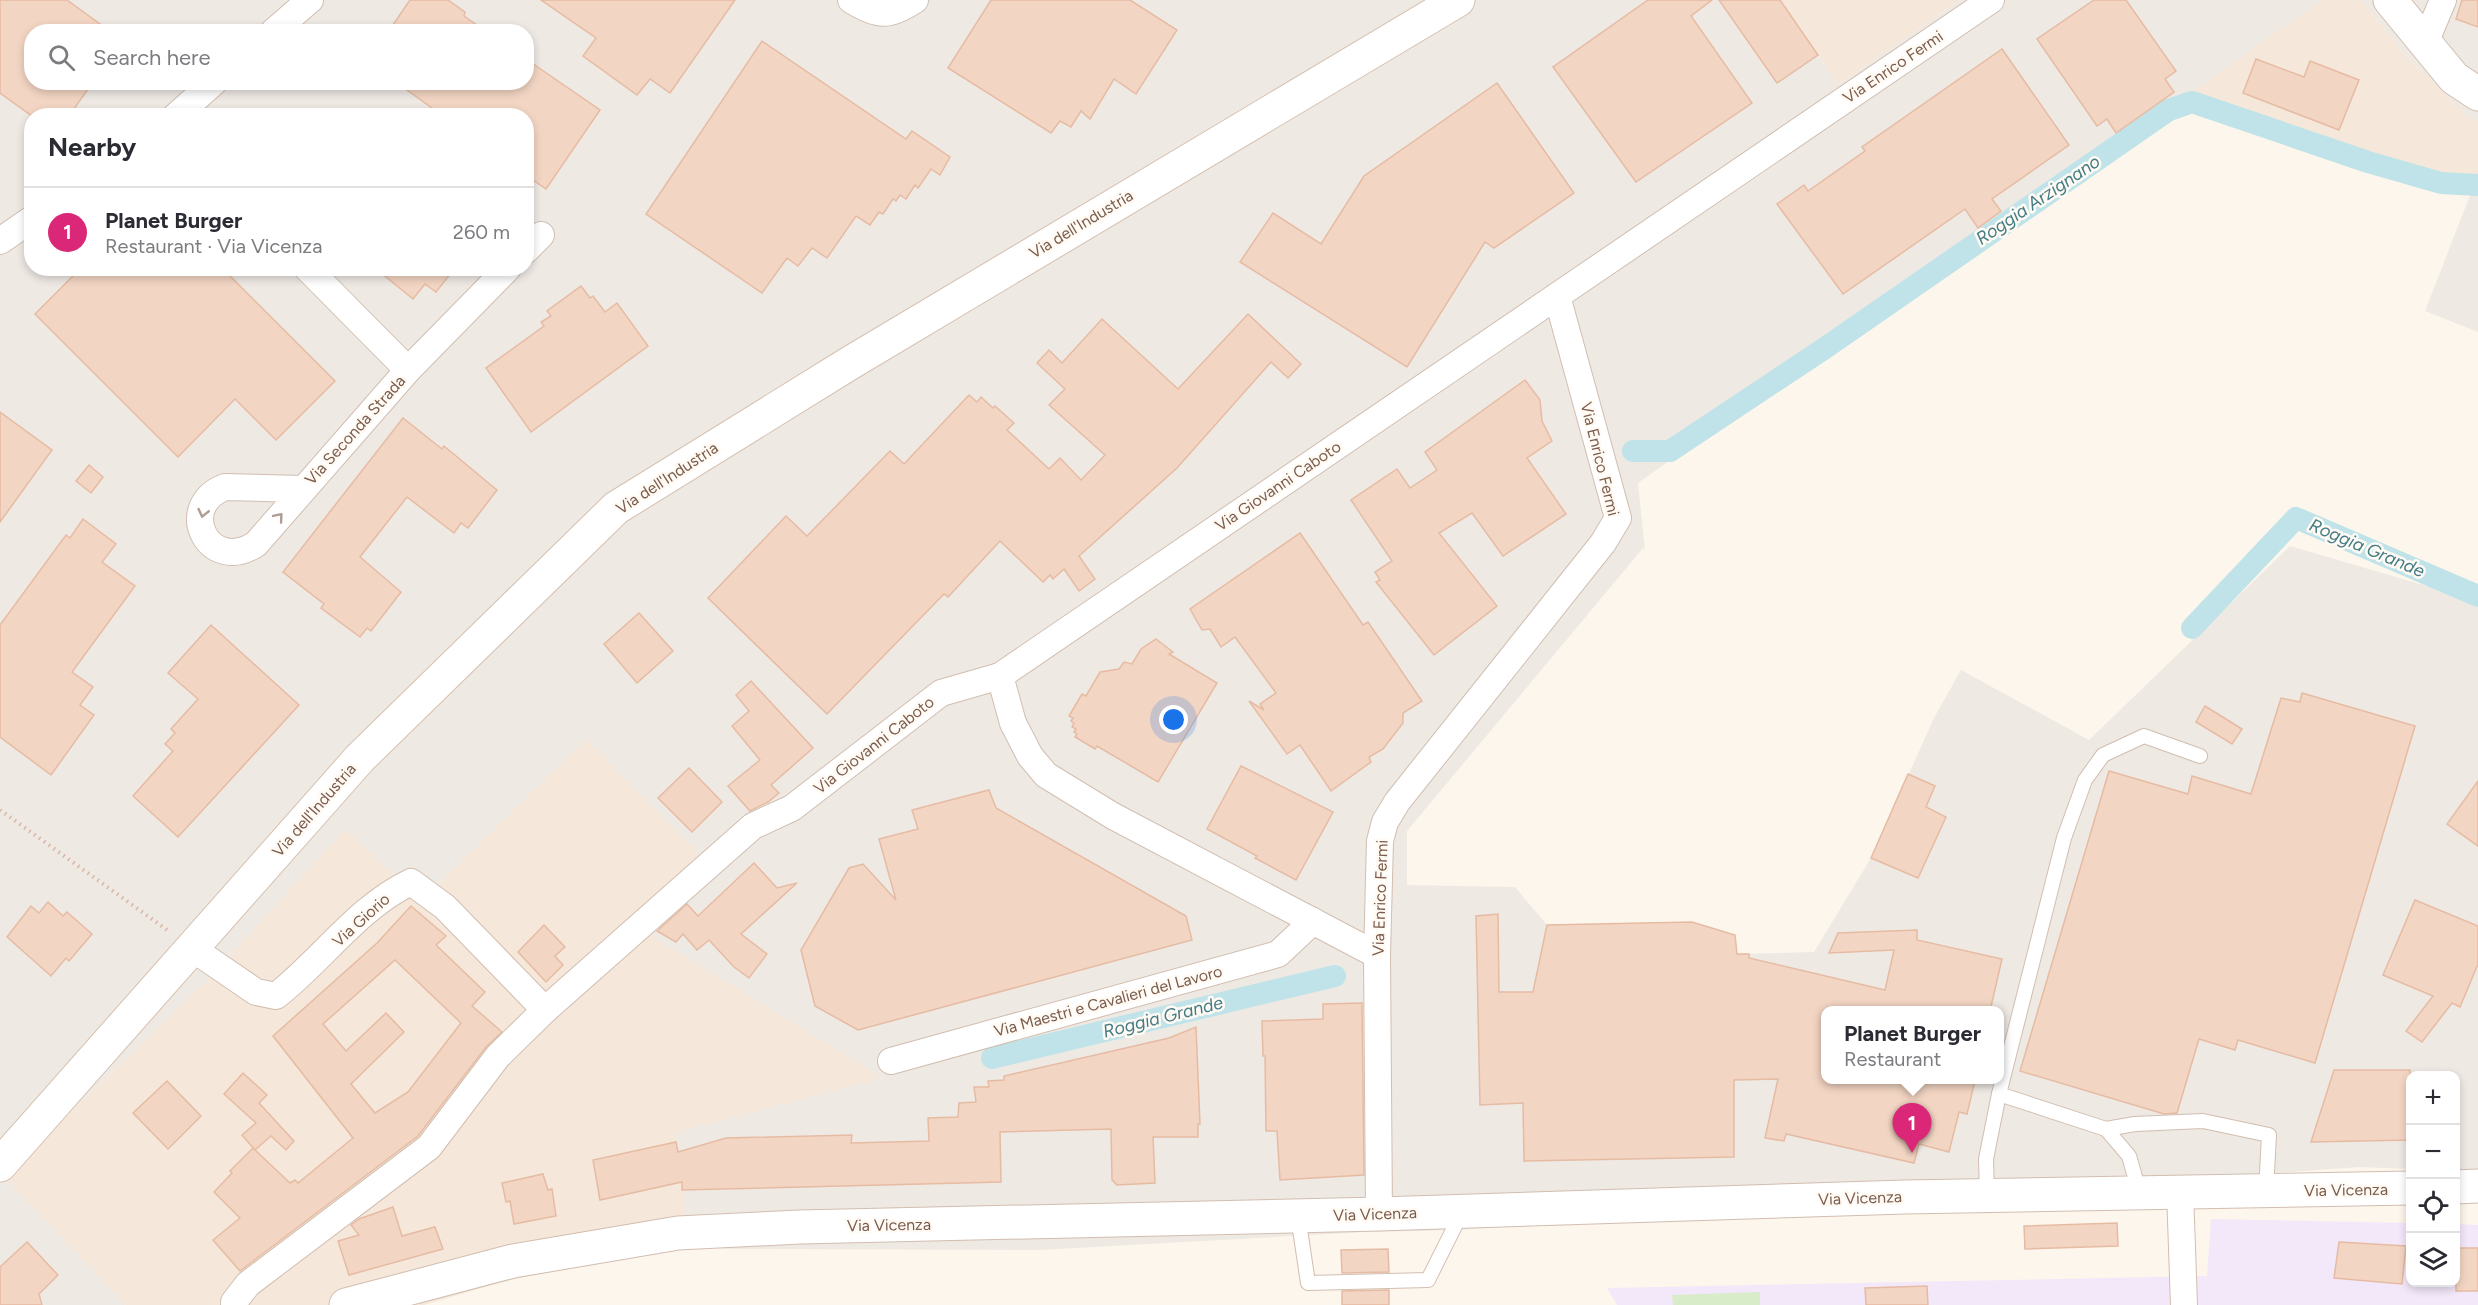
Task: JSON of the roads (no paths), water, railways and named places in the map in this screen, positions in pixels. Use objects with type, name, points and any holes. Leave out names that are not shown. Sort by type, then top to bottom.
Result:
[{"type":"street","points":[[282,24],[310,0]]},
{"type":"street","points":[[851,0],[870,12],[897,11],[915,0]]},
{"type":"street","name":"Via dell'Industria","points":[[0,1166],[360,758],[616,508],[849,363],[1458,0]]},
{"type":"street","name":"Via Enrico Fermi","points":[[1379,1215],[1377,955],[1380,841],[1385,822],[1397,802],[1603,543],[1618,518],[1557,296],[1991,0]]},
{"type":"street","points":[[2390,0],[2454,78],[2478,94]]},
{"type":"street","points":[[2426,43],[2443,0]]},
{"type":"street","points":[[185,108],[205,90]]},
{"type":"street","points":[[0,241],[24,224]]},
{"type":"street","name":"Via Seconda Strada","points":[[315,276],[408,370]]},
{"type":"street","name":"Via Seconda Strada","points":[[302,489],[408,370],[500,276]]},
{"type":"street","name":"Via Giovanni Caboto","points":[[545,1010],[753,826],[792,808],[941,693],[1000,676],[1557,296]]},
{"type":"street","points":[[1000,676],[1013,723],[1030,756],[1047,775],[1113,816],[1377,955]]},
{"type":"street","name":"Via Giorio","points":[[193,949],[256,992],[276,996],[297,980],[392,891],[411,882],[445,907],[545,1010]]},
{"type":"street","name":"Via Maestri e Cavalieri del Lavoro","points":[[891,1061],[1278,954],[1313,921]]},
{"type":"street","points":[[234,1305],[248,1284],[429,1146],[498,1056],[545,1010]]},
{"type":"street","points":[[2460,1187],[2478,1186]]},
{"type":"street","name":"Via Vicenza","points":[[346,1305],[513,1261],[678,1233],[800,1227],[1379,1215],[2139,1191],[2406,1188]]},
{"type":"street","points":[[2180,1191],[2184,1305]]},
{"type":"lane","points":[[2004,1074],[2064,838],[2085,780],[2103,755],[2144,736],[2200,756]]},
{"type":"lane","points":[[1987,1195],[1986,1159],[2002,1084]]},
{"type":"lane","points":[[1999,1094],[2106,1129],[2135,1124],[2203,1121],[2269,1135],[2266,1191]]},
{"type":"lane","points":[[2106,1129],[2129,1156],[2139,1191]]},
{"type":"lane","points":[[1298,1216],[1308,1283],[1428,1280],[1462,1212]]},
{"type":"waterway","name":"Roggia Arzignano","points":[[1633,451],[1670,451],[1825,348],[2169,110],[2192,102],[2368,162],[2441,183],[2478,185]]},
{"type":"waterway","name":"Roggia Grande","points":[[2192,628],[2296,518],[2478,596]]},
{"type":"waterway","name":"Roggia Grande","points":[[992,1058],[1335,976]]},
{"type":"place","name":"Planet Burger","points":[[1912,1153]]}]
